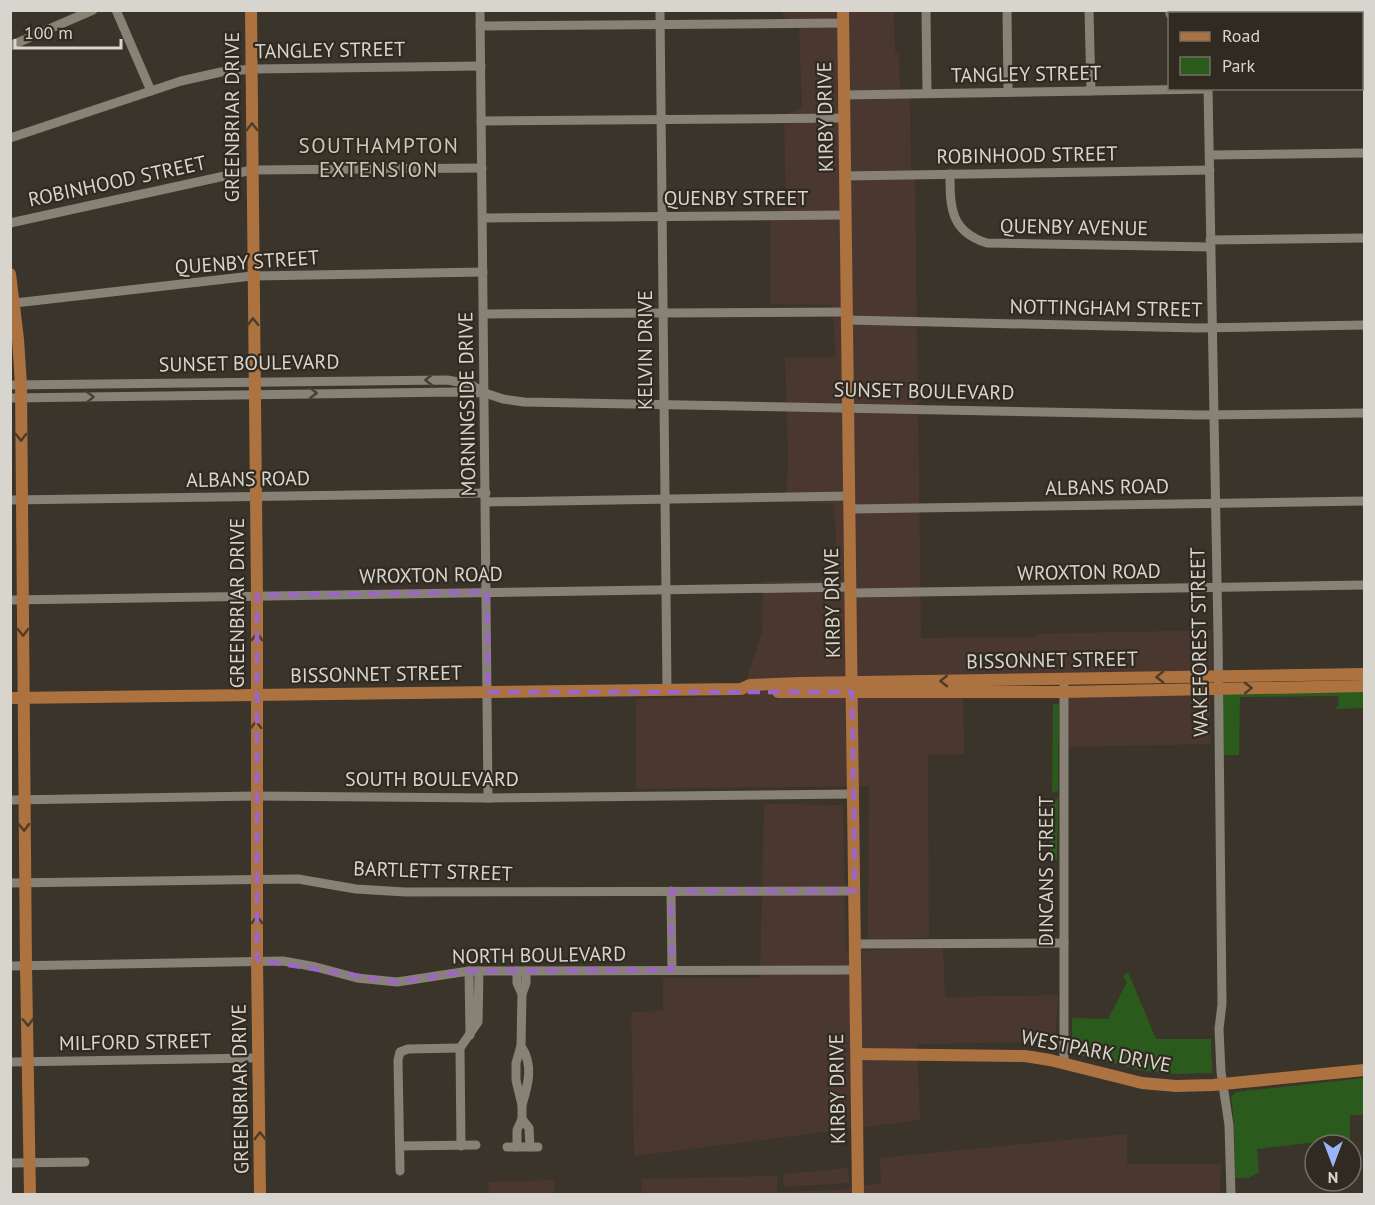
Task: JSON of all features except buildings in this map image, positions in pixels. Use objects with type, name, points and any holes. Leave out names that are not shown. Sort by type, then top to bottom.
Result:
[{"type":"main road","name":"GREENBRIAR DRIVE","points":[[251,10],[260,1194]]},
{"type":"main road","name":"KIRBY DRIVE","points":[[843,17],[858,1194]]},
{"type":"main road","points":[[11,276],[15,303],[16,600],[24,698],[30,1194]]},
{"type":"main road","name":"BISSONNET STREET","points":[[1218,683],[1365,674]]},
{"type":"main road","name":"BISSONNET STREET","points":[[10,698],[741,689],[750,685],[852,688],[1218,683],[1365,686]]},
{"type":"main road","name":"WESTPARK DRIVE","points":[[856,1054],[1015,1055],[1064,1063],[1116,1077],[1155,1084],[1186,1086],[1365,1070]]},
{"type":"street","points":[[10,46],[93,10]]},
{"type":"street","points":[[116,10],[151,91]]},
{"type":"street","name":"MORNINGSIDE DRIVE","points":[[480,10],[488,798]]},
{"type":"street","name":"KELVIN DRIVE","points":[[660,10],[667,690]]},
{"type":"street","points":[[926,10],[927,93]]},
{"type":"street","points":[[1007,10],[1008,92]]},
{"type":"street","points":[[1089,10],[1091,91]]},
{"type":"street","points":[[480,26],[660,24],[843,17]]},
{"type":"street","name":"TANGLEY STREET","points":[[10,138],[151,91],[221,72],[252,69],[481,66]]},
{"type":"street","name":"TANGLEY STREET","points":[[844,95],[1168,89]]},
{"type":"street","name":"WAKEFOREST STREET","points":[[1208,90],[1217,588],[1222,1004],[1220,1029],[1222,1084],[1229,1125],[1231,1194]]},
{"type":"street","points":[[482,121],[844,118]]},
{"type":"street","points":[[1210,155],[1365,153]]},
{"type":"street","name":"ROBINHOOD STREET","points":[[10,223],[252,170],[482,168]]},
{"type":"street","name":"ROBINHOOD STREET","points":[[845,176],[1210,170]]},
{"type":"street","name":"QUENBY AVENUE","points":[[950,174],[950,200],[958,224],[970,236],[987,243],[1210,244],[1365,238]]},
{"type":"street","name":"QUENBY STREET","points":[[483,218],[846,215]]},
{"type":"street","name":"QUENBY STREET","points":[[15,303],[252,276],[483,272]]},
{"type":"street","name":"NOTTINGHAM STREET","points":[[484,314],[663,313],[847,316],[1212,328],[1365,325]]},
{"type":"street","name":"SUNSET BOULEVARD","points":[[16,391],[254,387],[447,380],[470,384],[485,393],[503,399],[524,402],[1214,415],[1365,413]]},
{"type":"street","name":"ALBANS ROAD","points":[[16,500],[256,496],[665,498],[850,496]]},
{"type":"street","name":"ALBANS ROAD","points":[[850,509],[1365,501]]},
{"type":"street","name":"WROXTON ROAD","points":[[16,600],[666,591],[675,589],[1217,588],[1365,585]]},
{"type":"street","name":"DINCANS STREET","points":[[1064,685],[1064,1063]]},
{"type":"street","name":"SOUTH BOULEVARD","points":[[10,800],[256,796],[488,798],[854,794]]},
{"type":"street","name":"BARTLETT STREET","points":[[10,883],[298,879],[357,889],[405,892],[855,891]]},
{"type":"street","points":[[671,891],[672,970]]},
{"type":"street","points":[[855,944],[1064,943]]},
{"type":"street","name":"NORTH BOULEVARD","points":[[10,966],[257,960],[299,963],[378,981],[417,980],[451,972],[474,971],[855,970]]},
{"type":"street","points":[[460,1146],[460,1048],[470,1035],[474,1002],[474,971]]},
{"type":"street","points":[[521,971],[517,983],[522,994],[521,1046],[516,1063],[516,1080],[522,1105],[522,1119],[512,1147],[534,1147],[529,1128],[522,1119]]},
{"type":"street","points":[[400,1171],[398,1060],[400,1052],[408,1049],[460,1048]]},
{"type":"street","name":"MILFORD STREET","points":[[10,1062],[259,1058]]},
{"type":"street","points":[[400,1146],[476,1145]]},
{"type":"street","points":[[10,1163],[85,1162]]},
{"type":"highlighted area","points":[[487,592],[488,692],[852,692],[855,891],[671,891],[672,970],[469,971],[397,982],[257,960],[257,595]]},
{"type":"shaded area","points":[[783,11],[894,11],[895,53],[899,53],[900,97],[910,97],[911,178],[915,179],[921,638],[1035,637],[1035,634],[1212,630],[1212,673],[963,677],[964,754],[928,755],[929,938],[868,939],[869,786],[636,789],[636,699],[741,696],[762,633],[763,581],[838,580],[834,504],[786,501],[788,457],[785,357],[836,357],[832,305],[770,304],[770,221],[786,205],[784,115],[802,108],[799,28],[783,16]]},
{"type":"shaded area","points":[[1210,692],[1211,744],[1069,747],[1068,695]]},
{"type":"shaded area","points":[[764,804],[843,805],[846,951],[943,948],[945,997],[1058,995],[1055,1042],[917,1044],[920,1120],[634,1156],[631,1012],[663,1011],[663,978],[760,978]]},
{"type":"shaded area","points":[[1127,1134],[1127,1164],[1221,1164],[1220,1194],[642,1194],[641,1179],[777,1176],[777,1192],[837,1190],[881,1183],[880,1158]]},
{"type":"shaded area","points":[[848,1168],[849,1183],[784,1187],[783,1174]]},
{"type":"shaded area","points":[[554,1180],[554,1194],[489,1194],[488,1182]]},
{"type":"green space","points":[[1364,689],[1364,708],[1336,709],[1339,706],[1338,696],[1240,697],[1239,755],[1222,755],[1222,699],[1224,694]]},
{"type":"green space","points":[[1053,704],[1059,704],[1058,791],[1052,792]]},
{"type":"green space","points":[[1050,799],[1058,799],[1057,860],[1050,860]]},
{"type":"green space","points":[[1128,972],[1156,1039],[1211,1039],[1212,1073],[1173,1074],[1144,1071],[1079,1055],[1072,1044],[1072,1018],[1108,1019],[1127,982],[1123,976]]},
{"type":"green space","points":[[1364,1078],[1364,1115],[1350,1115],[1350,1133],[1303,1133],[1303,1144],[1257,1149],[1259,1172],[1249,1178],[1235,1178],[1231,1097],[1236,1092]]},
{"type":"district","name":"SOUTHAMPTON EXTENSION","points":[[379,158]]}]
